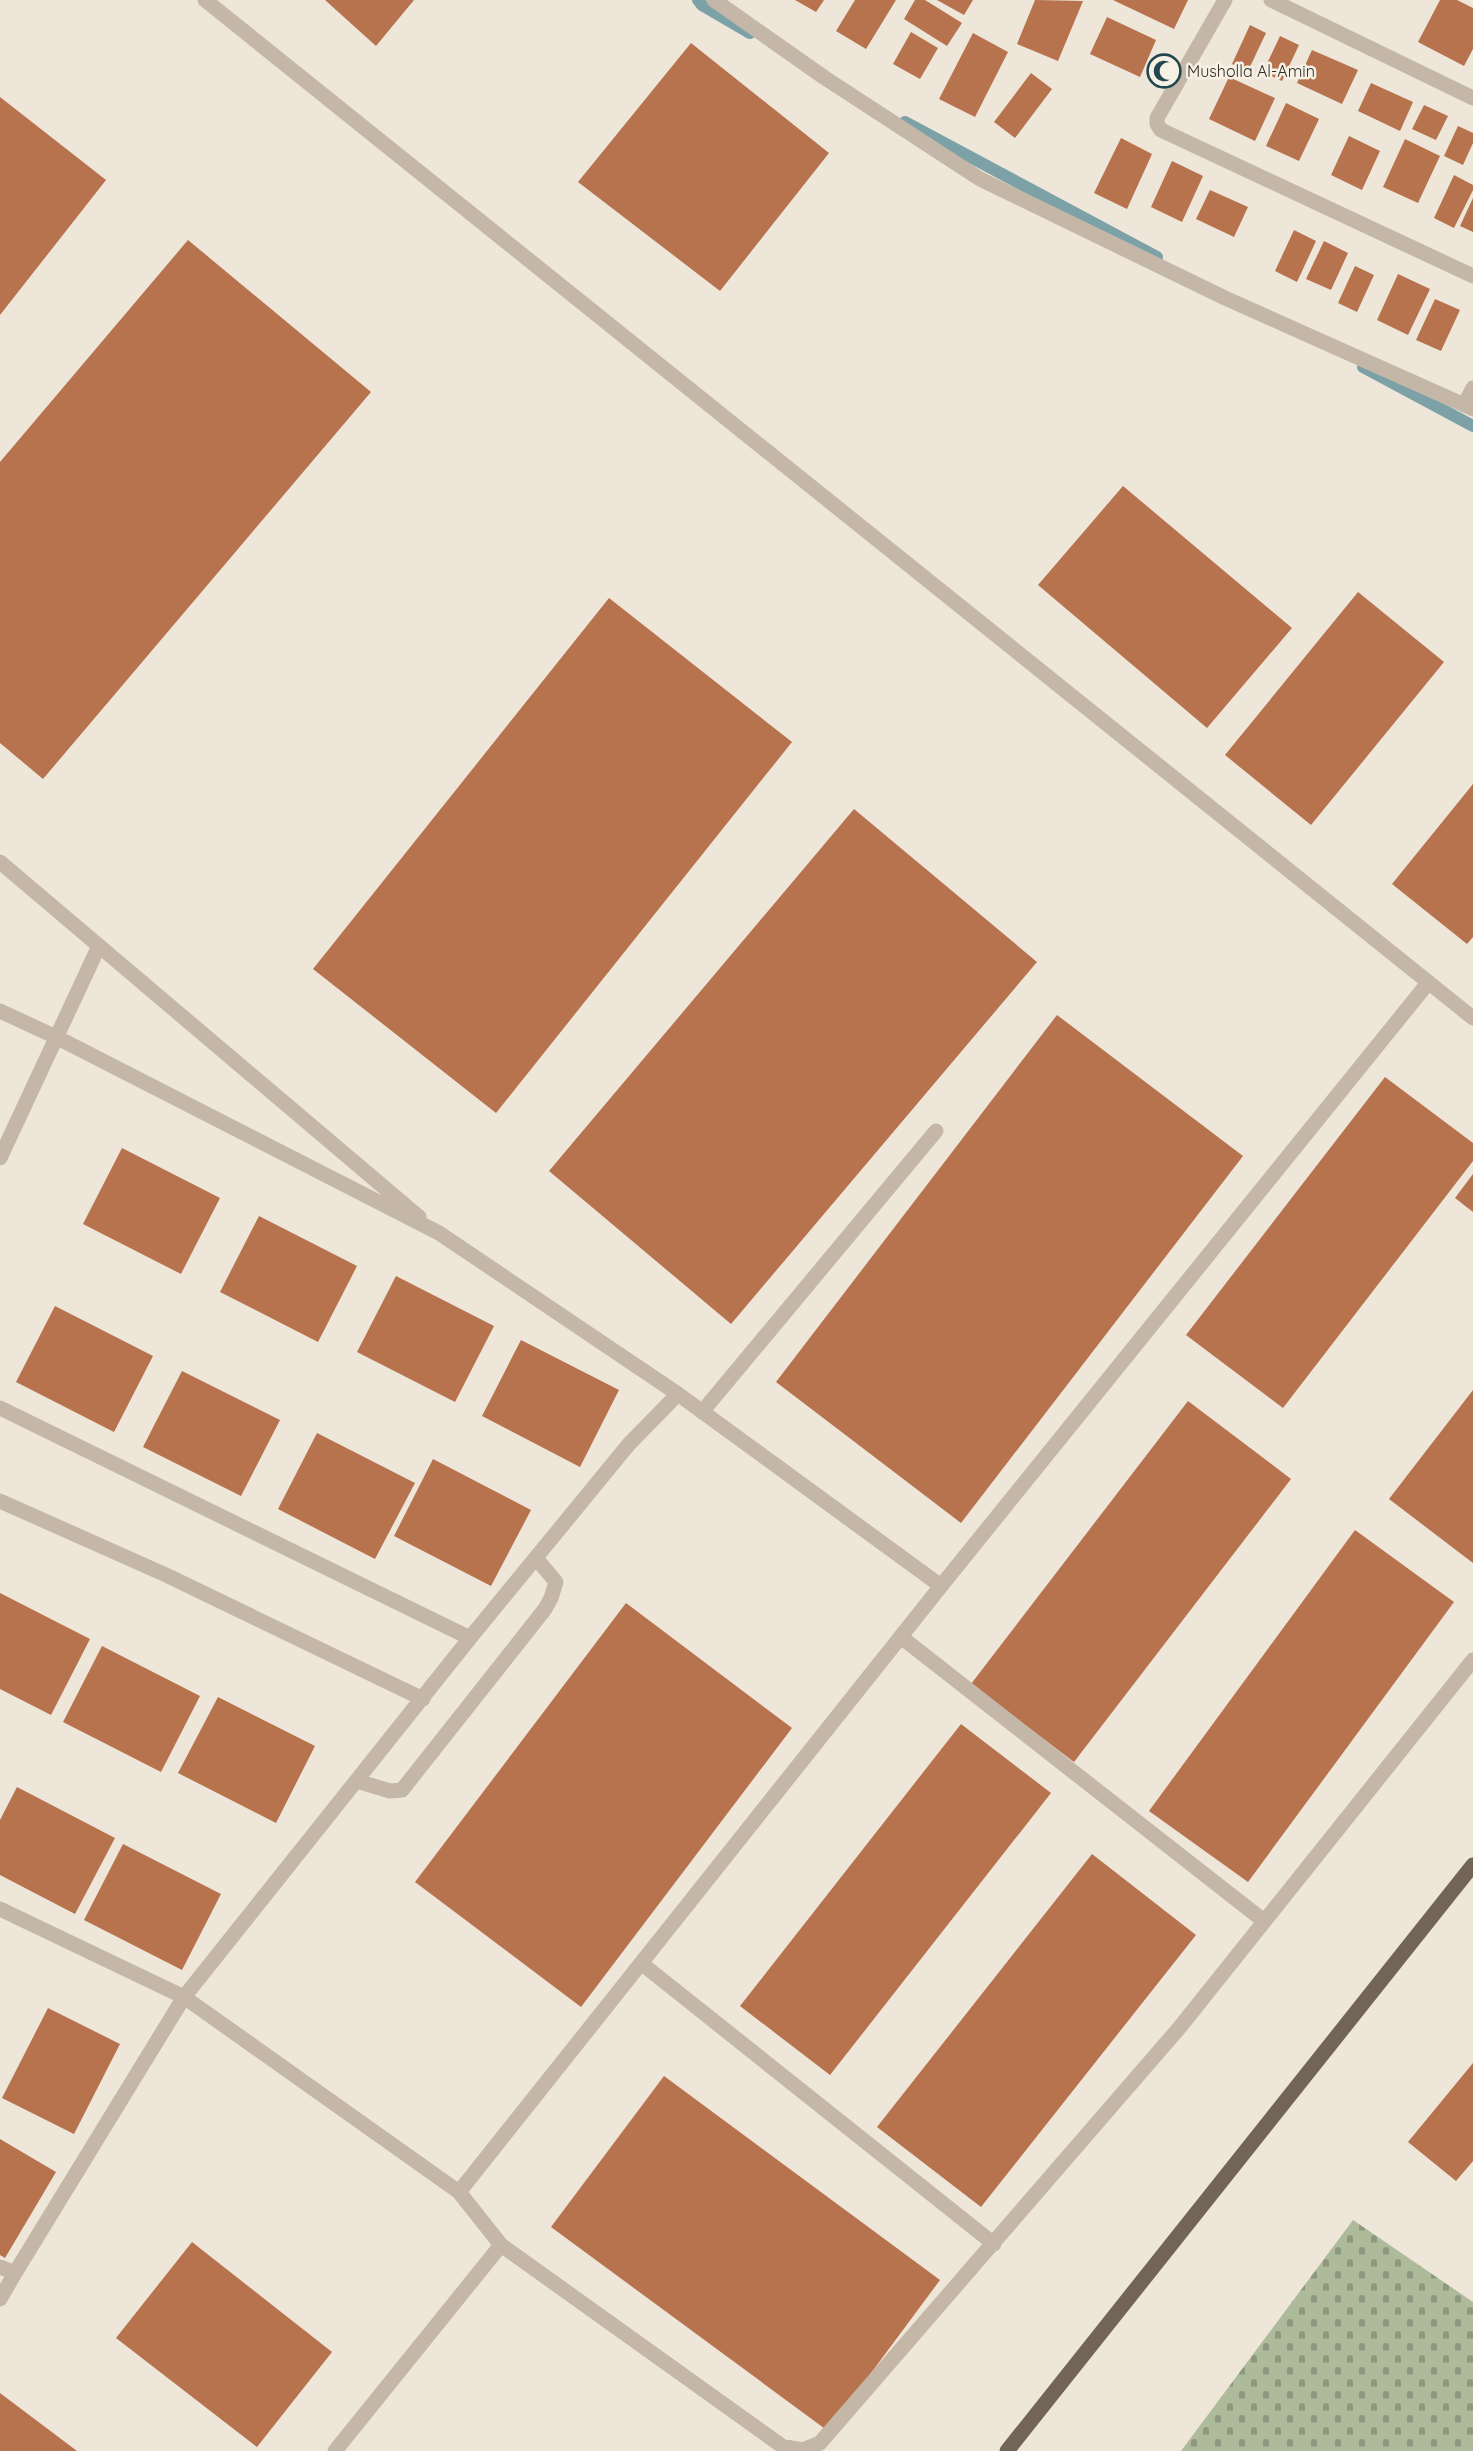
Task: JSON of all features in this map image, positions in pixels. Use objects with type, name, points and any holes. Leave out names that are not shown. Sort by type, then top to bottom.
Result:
[{"type":"main road","points":[[1007,2451],[1473,1865]]},
{"type":"street","points":[[205,0],[1473,1018]]},
{"type":"street","points":[[714,0],[825,78],[980,179],[1226,298],[1469,407],[1473,388]]},
{"type":"street","points":[[1225,0],[1160,112],[1157,124],[1161,130],[1473,276]]},
{"type":"street","points":[[1271,0],[1473,98]]},
{"type":"street","points":[[0,862],[439,1233],[678,1394],[941,1586]]},
{"type":"street","points":[[0,1158],[99,946]]},
{"type":"street","points":[[459,2192],[941,1586],[1428,983]]},
{"type":"street","points":[[0,1011],[56,1037],[439,1233]]},
{"type":"street","points":[[702,1412],[936,1131]]},
{"type":"street","points":[[0,2299],[7,2270],[184,1997],[470,1638],[629,1444],[678,1394]]},
{"type":"street","points":[[0,1408],[470,1638]]},
{"type":"street","points":[[0,1501],[166,1575],[423,1699]]},
{"type":"street","points":[[357,1781],[390,1791],[402,1790],[545,1609],[556,1582],[536,1558]]},
{"type":"street","points":[[901,1637],[1264,1921]]},
{"type":"street","points":[[0,1909],[184,1997],[459,2192],[501,2245],[782,2446],[803,2450],[820,2443],[1179,2027],[1473,1660]]},
{"type":"street","points":[[641,1963],[994,2244]]},
{"type":"street","points":[[335,2451],[501,2245]]},
{"type":"green space","points":[[1353,2220],[1473,2302],[1473,2451],[1181,2451]]},
{"type":"building","points":[[325,0],[414,0],[376,46]]},
{"type":"building","points":[[795,0],[824,0],[816,12]]},
{"type":"building","points":[[855,0],[896,0],[866,49],[836,31]]},
{"type":"building","points":[[915,0],[925,0],[962,23],[947,46],[904,19]]},
{"type":"building","points":[[937,0],[973,0],[964,15]]},
{"type":"building","points":[[1035,0],[1083,1],[1058,61],[1017,44]]},
{"type":"building","points":[[1113,0],[1188,0],[1174,29]]},
{"type":"building","points":[[1440,0],[1457,0],[1473,8],[1473,49],[1464,66],[1418,42]]},
{"type":"building","points":[[1107,17],[1156,40],[1140,77],[1090,54]]},
{"type":"building","points":[[1250,25],[1266,33],[1248,71],[1232,64]]},
{"type":"building","points":[[911,32],[938,48],[920,79],[893,64]]},
{"type":"building","points":[[973,33],[1008,52],[975,117],[939,99]]},
{"type":"building","points":[[1280,36],[1299,45],[1282,81],[1263,72]]},
{"type":"building","points":[[691,43],[829,153],[720,291],[578,182]]},
{"type":"building","points":[[1312,50],[1358,70],[1342,104],[1297,83]]},
{"type":"building","points":[[1031,73],[1052,89],[1015,138],[994,122]]},
{"type":"building","points":[[1229,77],[1275,98],[1255,141],[1209,119]]},
{"type":"building","points":[[1371,83],[1413,102],[1400,131],[1358,111]]},
{"type":"building","points":[[0,97],[106,180],[0,315]]},
{"type":"building","points":[[1286,103],[1319,119],[1299,161],[1266,146]]},
{"type":"building","points":[[1424,105],[1448,116],[1436,140],[1412,129]]},
{"type":"building","points":[[1458,126],[1473,133],[1473,143],[1463,165],[1444,156]]},
{"type":"building","points":[[1349,136],[1380,151],[1362,190],[1331,175]]},
{"type":"building","points":[[1121,138],[1152,154],[1127,209],[1094,193]]},
{"type":"building","points":[[1405,139],[1440,156],[1418,203],[1383,187]]},
{"type":"building","points":[[1172,161],[1203,176],[1182,222],[1151,207]]},
{"type":"building","points":[[1454,175],[1473,185],[1473,190],[1454,228],[1434,218]]},
{"type":"building","points":[[1210,190],[1248,207],[1234,237],[1196,219]]},
{"type":"building","points":[[1473,198],[1473,232],[1460,226]]},
{"type":"building","points":[[1294,230],[1316,241],[1297,282],[1275,271]]},
{"type":"building","points":[[188,240],[371,392],[43,779],[0,743],[0,462]]},
{"type":"building","points":[[1324,241],[1348,253],[1331,290],[1306,279]]},
{"type":"building","points":[[1355,266],[1374,275],[1357,312],[1338,303]]},
{"type":"building","points":[[1398,274],[1430,289],[1408,335],[1377,320]]},
{"type":"building","points":[[1435,299],[1460,310],[1441,351],[1416,340]]},
{"type":"building","points":[[1123,486],[1292,628],[1207,728],[1038,585]]},
{"type":"building","points":[[1358,592],[1444,662],[1311,825],[1225,755]]},
{"type":"building","points":[[609,598],[792,742],[496,1113],[313,969]]},
{"type":"building","points":[[1473,784],[1473,937],[1467,944],[1392,884]]},
{"type":"building","points":[[854,809],[1037,962],[731,1324],[549,1171]]},
{"type":"building","points":[[1057,1015],[1243,1156],[961,1523],[776,1382]]},
{"type":"building","points":[[1385,1077],[1473,1143],[1473,1161],[1283,1408],[1186,1335]]},
{"type":"building","points":[[122,1148],[220,1198],[181,1274],[83,1224]]},
{"type":"building","points":[[1473,1174],[1473,1212],[1455,1198]]},
{"type":"building","points":[[259,1216],[357,1266],[318,1342],[220,1292]]},
{"type":"building","points":[[396,1276],[494,1326],[455,1402],[357,1352]]},
{"type":"building","points":[[55,1306],[153,1356],[114,1432],[16,1382]]},
{"type":"building","points":[[521,1340],[619,1390],[580,1467],[482,1416]]},
{"type":"building","points":[[182,1371],[280,1420],[241,1496],[143,1447]]},
{"type":"building","points":[[1473,1390],[1473,1563],[1389,1499]]},
{"type":"building","points":[[1188,1401],[1291,1479],[1074,1762],[971,1684]]},
{"type":"building","points":[[317,1433],[415,1483],[375,1559],[278,1509]]},
{"type":"building","points":[[433,1459],[531,1510],[491,1586],[394,1536]]},
{"type":"building","points":[[1355,1530],[1454,1602],[1248,1882],[1149,1811]]},
{"type":"building","points":[[0,1593],[90,1639],[51,1715],[0,1689]]},
{"type":"building","points":[[626,1603],[792,1728],[581,2007],[415,1882]]},
{"type":"building","points":[[102,1646],[200,1696],[161,1772],[63,1722]]},
{"type":"building","points":[[218,1697],[315,1746],[276,1823],[178,1773]]},
{"type":"building","points":[[961,1724],[1051,1793],[830,2075],[740,2006]]},
{"type":"building","points":[[17,1787],[115,1838],[75,1914],[0,1875],[0,1820]]},
{"type":"building","points":[[123,1844],[221,1894],[182,1970],[84,1920]]},
{"type":"building","points":[[1092,1854],[1196,1935],[981,2207],[877,2127]]},
{"type":"building","points":[[48,2008],[120,2044],[74,2134],[2,2098]]},
{"type":"building","points":[[1473,2063],[1473,2161],[1456,2181],[1408,2142]]},
{"type":"building","points":[[664,2076],[940,2280],[828,2431],[551,2227]]},
{"type":"building","points":[[0,2139],[56,2172],[5,2258],[0,2255]]},
{"type":"building","points":[[192,2242],[332,2352],[257,2447],[116,2338]]},
{"type":"building","points":[[0,2393],[77,2451],[0,2451]]},
{"type":"waterway","points":[[698,0],[702,5],[750,33]]},
{"type":"waterway","points":[[905,122],[1157,257]]},
{"type":"waterway","points":[[1363,367],[1473,426]]},
{"type":"place","name":"Musholla Al-Amin","points":[[1164,71]]}]
